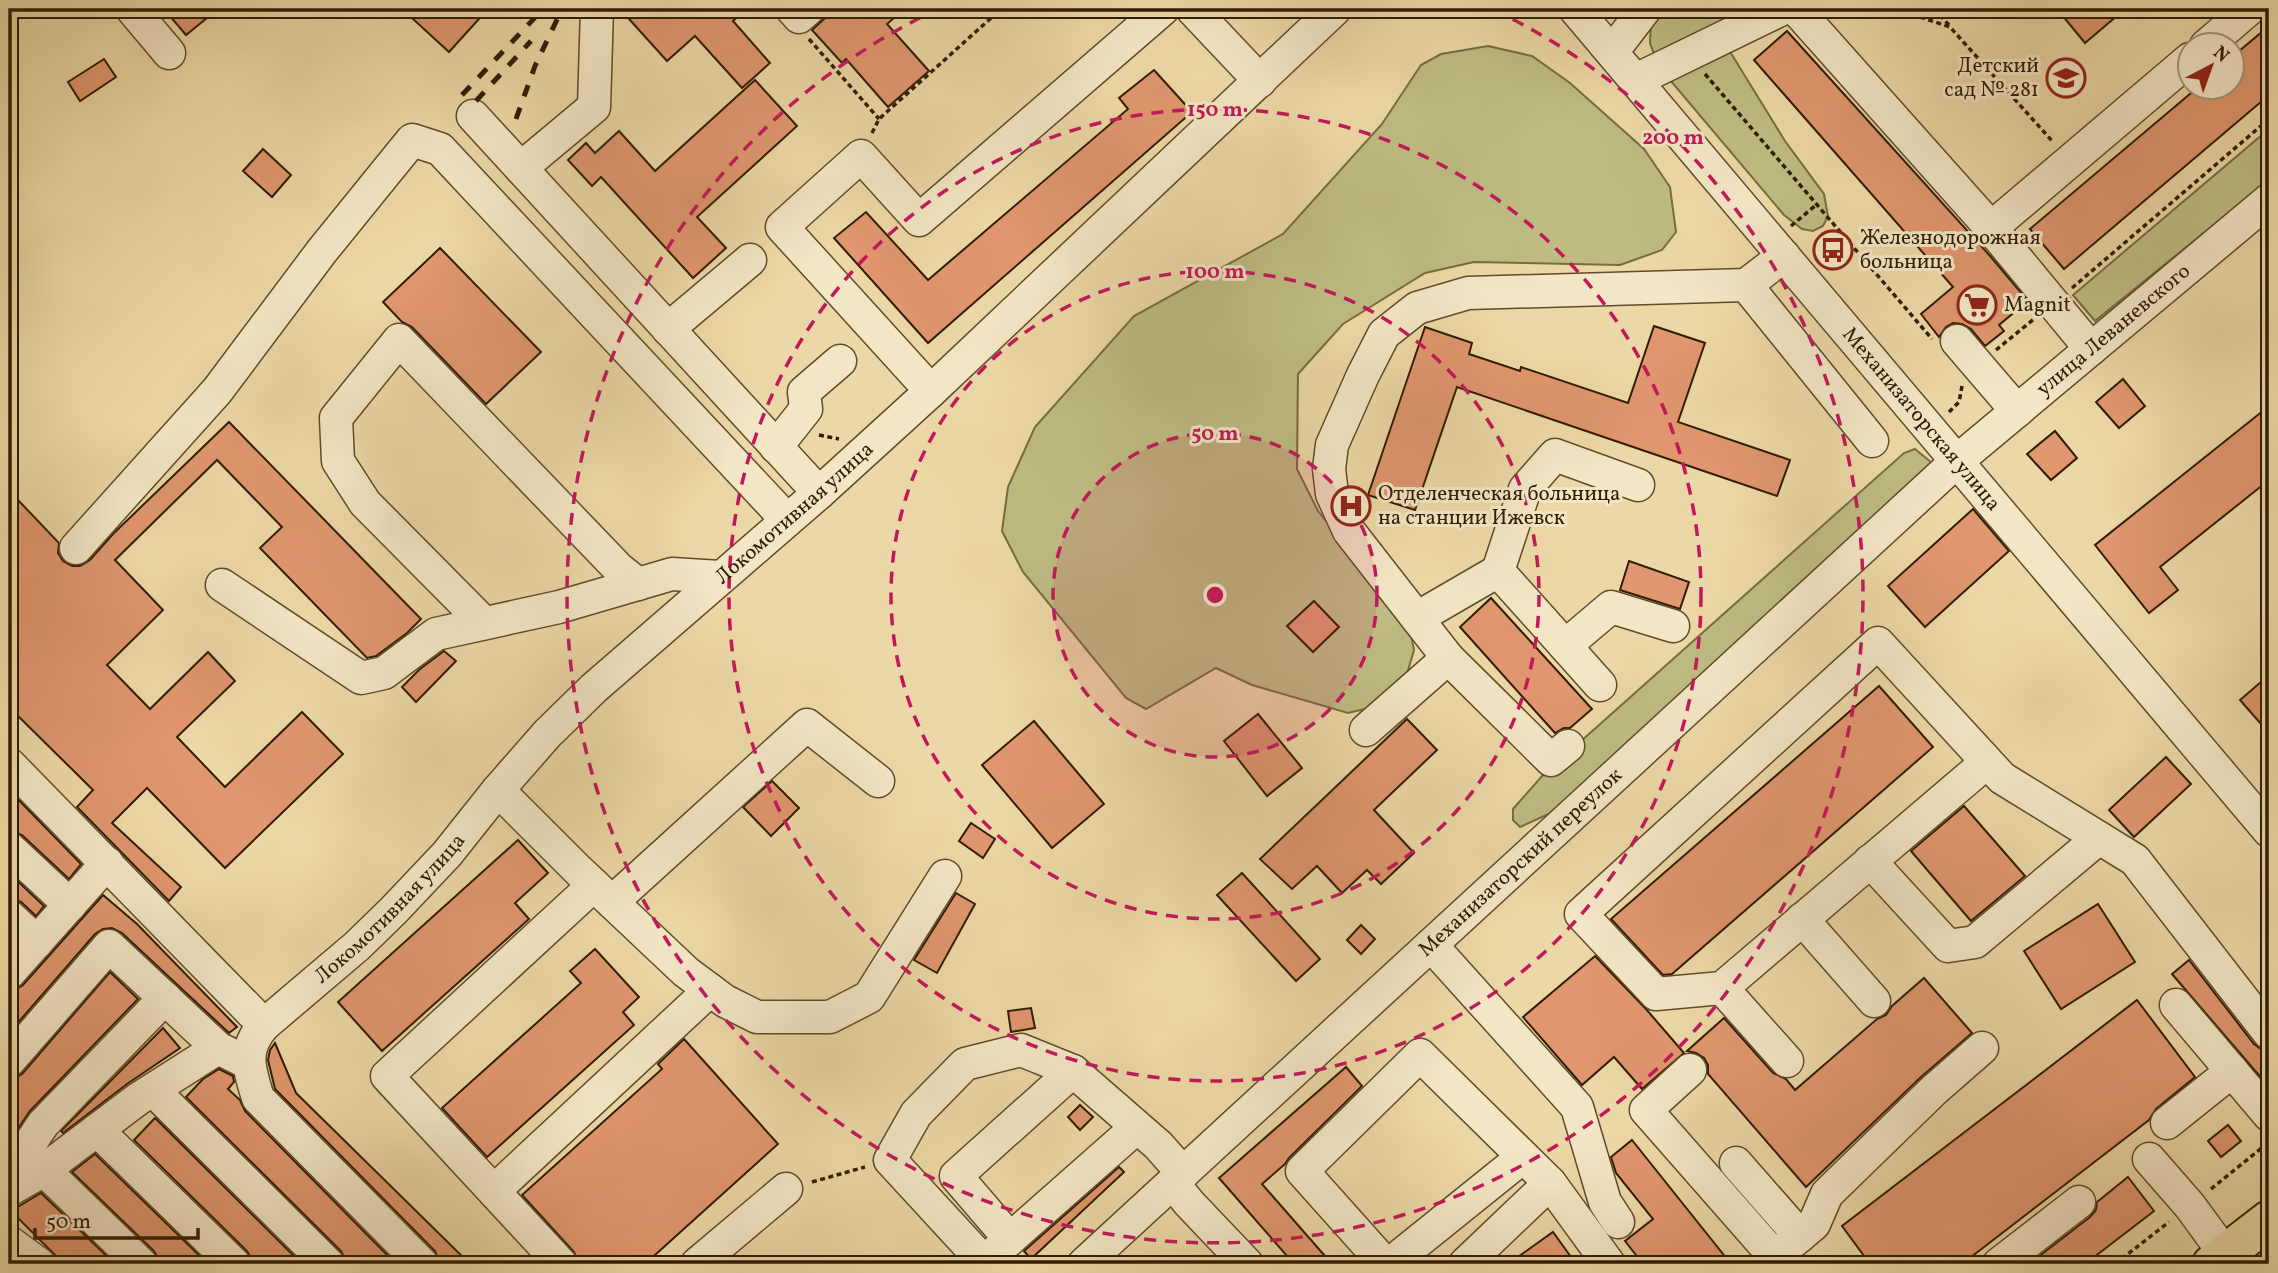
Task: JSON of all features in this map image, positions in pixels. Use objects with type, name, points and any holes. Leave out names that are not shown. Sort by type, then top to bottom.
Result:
[{"type":"main road","points":[[2219,1259],[2269,1220]]},
{"type":"street","points":[[132,9],[169,53]]},
{"type":"street","points":[[521,168],[594,107],[597,9]]},
{"type":"street","points":[[931,391],[782,227],[861,156],[919,220],[1163,9]]},
{"type":"street","points":[[1192,9],[1260,81]]},
{"type":"street","name":"Локомотивная улица","points":[[264,1025],[357,946],[393,911],[447,854],[547,734],[593,688],[819,493],[931,391],[1335,9]]},
{"type":"street","name":"Механизаторская улица","points":[[1575,9],[1957,461],[2263,811]]},
{"type":"street","points":[[1612,52],[1645,9]]},
{"type":"street","points":[[1636,80],[1782,9]]},
{"type":"street","points":[[1796,9],[1991,228],[2091,349]]},
{"type":"street","points":[[2222,32],[2249,9]]},
{"type":"street","points":[[1991,228],[2176,71]]},
{"type":"street","points":[[473,116],[819,493]]},
{"type":"street","points":[[76,548],[217,391],[322,251],[412,140],[440,149],[787,520]]},
{"type":"street","name":"улица Леваневского","points":[[1957,461],[2269,200]]},
{"type":"street","points":[[1568,746],[1551,760],[1448,658],[1349,531],[1332,494],[1329,469],[1332,445],[1384,334],[1418,309],[1468,293],[1746,285],[1778,249]]},
{"type":"street","points":[[668,330],[750,260]]},
{"type":"street","points":[[1746,285],[1872,441]]},
{"type":"street","points":[[485,623],[365,503],[338,461],[336,418],[400,340],[619,569],[638,584]]},
{"type":"street","points":[[1957,341],[2017,411]]},
{"type":"street","points":[[776,447],[806,409],[804,392],[840,361]]},
{"type":"street","points":[[1417,618],[1498,571],[1525,489],[1555,455],[1637,485]]},
{"type":"street","name":"Механизаторский переулок","points":[[1084,1264],[1957,461]]},
{"type":"street","points":[[1498,571],[1600,685]]},
{"type":"street","points":[[222,585],[361,678],[384,673],[436,634],[559,607],[672,574],[720,578]]},
{"type":"street","points":[[1565,646],[1611,607],[1673,626]]},
{"type":"street","points":[[1987,762],[1722,988],[1656,994],[1581,914],[1878,643],[2002,778],[2136,860],[2269,1031]]},
{"type":"street","points":[[1366,730],[1448,658]]},
{"type":"street","points":[[561,1264],[387,1076],[807,725],[878,781]]},
{"type":"street","points":[[9,764],[264,1025],[254,1036],[248,1063],[258,1098],[422,1264]]},
{"type":"street","points":[[498,790],[686,972],[725,1001],[757,1017],[830,1017],[869,997],[946,876]]},
{"type":"street","points":[[1870,861],[1948,946],[1975,942],[2099,838]]},
{"type":"street","points":[[9,848],[70,905]]},
{"type":"street","points":[[9,973],[107,863]]},
{"type":"street","points":[[9,916],[37,942]]},
{"type":"street","points":[[1802,919],[1874,1001]]},
{"type":"street","points":[[1431,945],[1577,1107],[1605,1202],[1618,1222]]},
{"type":"street","points":[[9,1061],[110,946],[218,1048],[248,1063]]},
{"type":"street","points":[[1722,988],[1787,1061]]},
{"type":"street","points":[[494,1191],[710,990]]},
{"type":"street","points":[[9,1175],[43,1124],[165,998]]},
{"type":"street","points":[[2176,1005],[2269,1115]]},
{"type":"street","points":[[9,1191],[44,1170],[153,1090],[218,1048]]},
{"type":"street","points":[[1690,1070],[1646,1110],[1770,1261],[1814,1224],[1828,1194],[1934,1090],[1982,1048]]},
{"type":"street","points":[[1137,1127],[984,1262],[890,1160],[916,1114],[965,1064],[1021,1050],[1073,1071],[1158,1145],[1189,1203],[1247,1264]]},
{"type":"street","points":[[1523,1157],[1388,1264],[1302,1171],[1420,1055],[1549,1182],[1609,1264]]},
{"type":"street","points":[[1010,1239],[956,1176],[1073,1071]]},
{"type":"street","points":[[2167,1123],[2232,1071]]},
{"type":"street","points":[[153,1090],[328,1264]]},
{"type":"street","points":[[97,1130],[234,1264]]},
{"type":"street","points":[[2149,1158],[2190,1206],[2219,1259]]},
{"type":"street","points":[[1736,1163],[1800,1236]]},
{"type":"street","points":[[44,1170],[141,1264]]},
{"type":"street","points":[[1465,1264],[1549,1182]]},
{"type":"street","points":[[697,1264],[786,1189]]},
{"type":"street","points":[[1999,1264],[2079,1202]]},
{"type":"street","points":[[9,1242],[39,1264]]},
{"type":"path","points":[[861,156],[879,119],[1001,9]]},
{"type":"path","points":[[1896,9],[1950,27]]},
{"type":"path","points":[[1934,9],[2070,160]]},
{"type":"path","points":[[800,11],[799,28],[879,119]]},
{"type":"path","points":[[1778,249],[1816,205]]},
{"type":"path","points":[[1931,430],[1959,402],[1964,377]]},
{"type":"path","points":[[2115,1264],[2269,1142]]},
{"type":"path","points":[[786,1189],[890,1160]]},
{"type":"shaded area","points":[[1663,9],[1749,9],[1729,50],[1785,141],[1824,194],[1828,216],[1823,226],[1813,231],[1802,229],[1784,215],[1659,67],[1650,43],[1651,21]]},
{"type":"shaded area","points":[[1488,46],[1532,56],[1570,83],[1644,149],[1670,187],[1676,232],[1662,250],[1620,265],[1474,262],[1425,273],[1343,324],[1298,374],[1297,469],[1318,511],[1409,625],[1414,650],[1407,674],[1373,707],[1348,713],[1252,685],[1216,668],[1146,709],[1126,698],[1023,572],[1002,531],[1008,487],[1035,427],[1134,316],[1283,234],[1382,124],[1421,65],[1441,54]]},
{"type":"shaded area","points":[[2269,129],[2269,180],[2095,321],[2073,295]]},
{"type":"shaded area","points":[[1915,449],[1932,463],[1551,813],[1520,827],[1513,820],[1513,809],[1543,775],[1904,453]]},
{"type":"building","points":[[164,9],[218,9],[186,35]]},
{"type":"building","points":[[422,9],[488,9],[449,52],[413,19]]},
{"type":"building","points":[[620,9],[746,9],[733,21],[770,63],[742,88],[695,36],[667,61]]},
{"type":"building","points":[[835,9],[904,9],[887,24],[929,71],[888,107],[846,59],[842,63],[812,30]]},
{"type":"building","points":[[2057,9],[2125,9],[2085,43]]},
{"type":"building","points":[[2269,26],[2269,95],[2064,269],[2030,229],[2180,102],[2246,102],[2246,45]]},
{"type":"building","points":[[1787,31],[2028,301],[1999,325],[2004,331],[1985,346],[1971,329],[1962,324],[1953,323],[1946,327],[1939,337],[1921,314],[1953,287],[1754,60]]},
{"type":"building","points":[[104,59],[116,77],[80,101],[68,82]]},
{"type":"building","points":[[1154,70],[1192,112],[928,343],[834,238],[866,212],[928,280],[1128,109],[1119,98]]},
{"type":"building","points":[[755,80],[797,126],[697,217],[726,248],[693,278],[601,177],[592,186],[568,160],[586,143],[595,153],[619,131],[655,171]]},
{"type":"building","points":[[263,149],[291,175],[272,197],[243,171]]},
{"type":"building","points":[[440,248],[541,352],[486,404],[412,327],[402,322],[383,302]]},
{"type":"building","points":[[1654,326],[1705,343],[1678,422],[1790,460],[1777,496],[1457,387],[1415,510],[1368,495],[1425,327],[1472,343],[1469,354],[1520,371],[1521,367],[1628,403]]},
{"type":"building","points":[[2123,379],[2145,406],[2119,428],[2096,402]]},
{"type":"building","points":[[2269,406],[2269,480],[2160,567],[2178,590],[2149,613],[2095,545]]},
{"type":"building","points":[[229,422],[421,619],[376,656],[367,658],[260,548],[282,527],[217,460],[115,560],[163,610],[107,665],[150,709],[208,652],[235,681],[177,737],[225,787],[302,712],[343,754],[225,868],[147,788],[112,823],[181,887],[169,901],[77,807],[93,790],[9,707],[9,509],[18,500],[59,543],[58,553],[63,561],[72,566],[80,566],[90,560],[113,534]]},
{"type":"building","points":[[2055,431],[2077,458],[2051,480],[2027,454]]},
{"type":"building","points":[[1973,509],[2009,551],[1925,627],[1888,586]]},
{"type":"building","points":[[1629,561],[1689,582],[1680,609],[1620,590]]},
{"type":"building","points":[[1491,598],[1592,709],[1570,728],[1555,733],[1460,627]]},
{"type":"building","points":[[1314,601],[1339,627],[1313,652],[1287,626]]},
{"type":"building","points":[[444,651],[456,661],[416,702],[402,687]]},
{"type":"building","points":[[2269,675],[2269,733],[2240,700]]},
{"type":"building","points":[[1879,686],[1933,747],[1672,974],[1663,975],[1611,919]]},
{"type":"building","points":[[1258,714],[1302,768],[1267,796],[1224,741]]},
{"type":"building","points":[[1407,719],[1437,750],[1374,810],[1414,853],[1381,884],[1367,870],[1342,893],[1317,866],[1292,889],[1260,859]]},
{"type":"building","points":[[1034,721],[1104,804],[1052,848],[982,765]]},
{"type":"building","points":[[2166,757],[2191,784],[2134,837],[2109,810]]},
{"type":"building","points":[[772,781],[799,808],[771,836],[743,807]]},
{"type":"building","points":[[9,790],[81,864],[69,879],[22,835],[9,830]]},
{"type":"building","points":[[1964,806],[2025,876],[1971,921],[1911,851]]},
{"type":"building","points":[[971,823],[995,839],[983,858],[959,841]]},
{"type":"building","points":[[518,840],[548,873],[515,903],[529,919],[382,1051],[338,1002]]},
{"type":"building","points":[[9,873],[44,906],[36,916],[21,902],[9,898]]},
{"type":"building","points":[[1242,873],[1320,959],[1296,981],[1217,895]]},
{"type":"building","points":[[956,893],[975,904],[937,973],[914,960]]},
{"type":"building","points":[[103,895],[137,924],[237,1027],[229,1033],[122,933],[112,928],[95,934],[9,1033],[9,991],[23,985]]},
{"type":"building","points":[[2098,904],[2135,962],[2061,1009],[2024,951]]},
{"type":"building","points":[[1361,925],[1375,939],[1361,954],[1347,940]]},
{"type":"building","points":[[595,949],[639,997],[623,1012],[634,1025],[487,1157],[442,1108],[581,983],[570,971]]},
{"type":"building","points":[[1595,956],[1684,1053],[1642,1089],[1614,1057],[1582,1085],[1523,1017]]},
{"type":"building","points":[[2189,960],[2254,1044],[2269,1055],[2269,1087],[2172,974]]},
{"type":"building","points":[[110,972],[138,999],[30,1111],[9,1142],[9,1079],[23,1073]]},
{"type":"building","points":[[1924,978],[1972,1033],[1921,1077],[1806,1187],[1708,1074],[1708,1065],[1704,1058],[1687,1051],[1724,1018],[1773,1073],[1786,1079],[1795,1090],[1877,1019],[1886,1015],[1892,1006]]},
{"type":"building","points":[[2137,1000],[2195,1077],[2156,1109],[2149,1120],[1962,1264],[1870,1264],[1842,1226]]},
{"type":"building","points":[[1031,1008],[1035,1028],[1011,1032],[1008,1011]]},
{"type":"building","points":[[163,1028],[180,1048],[63,1133],[61,1131]]},
{"type":"building","points":[[684,1039],[778,1144],[645,1264],[579,1264],[574,1252],[522,1195],[662,1069],[658,1064]]},
{"type":"building","points":[[275,1043],[296,1093],[470,1264],[440,1264],[435,1251],[275,1089],[268,1060]]},
{"type":"building","points":[[1346,1067],[1362,1086],[1262,1184],[1332,1264],[1294,1264],[1219,1178]]},
{"type":"building","points":[[219,1069],[233,1076],[234,1082],[228,1089],[240,1100],[245,1111],[396,1264],[346,1264],[341,1251],[186,1097],[203,1079]]},
{"type":"building","points":[[1080,1105],[1093,1117],[1080,1130],[1068,1117]]},
{"type":"building","points":[[155,1118],[302,1264],[252,1264],[247,1251],[134,1140]]},
{"type":"building","points":[[2228,1125],[2241,1141],[2221,1157],[2208,1141]]},
{"type":"building","points":[[1632,1140],[1731,1264],[1643,1264],[1625,1241],[1653,1219],[1616,1173],[1611,1157]]},
{"type":"building","points":[[95,1154],[208,1264],[159,1264],[154,1251],[72,1172]]},
{"type":"building","points":[[1119,1167],[1124,1172],[1031,1259],[1024,1251]]},
{"type":"building","points":[[2128,1177],[2154,1211],[2085,1264],[2029,1264],[2090,1217],[2096,1210],[2097,1202]]},
{"type":"building","points":[[41,1193],[115,1264],[64,1264],[11,1211]]},
{"type":"building","points":[[1553,1232],[1576,1264],[1508,1264]]},
{"type":"railway","points":[[462,95],[543,9]]},
{"type":"railway","points":[[516,119],[535,66],[562,9]]},
{"type":"railway","points":[[476,101],[531,41]]},
{"type":"place","name":"Детский сад № 281","points":[[2066,78]]},
{"type":"place","name":"Железнодорожная больница","points":[[1833,250]]},
{"type":"place","name":"Magnit","points":[[1977,305]]},
{"type":"place","name":"Отделенческая больница на станции Ижевск","points":[[1351,506]]}]
